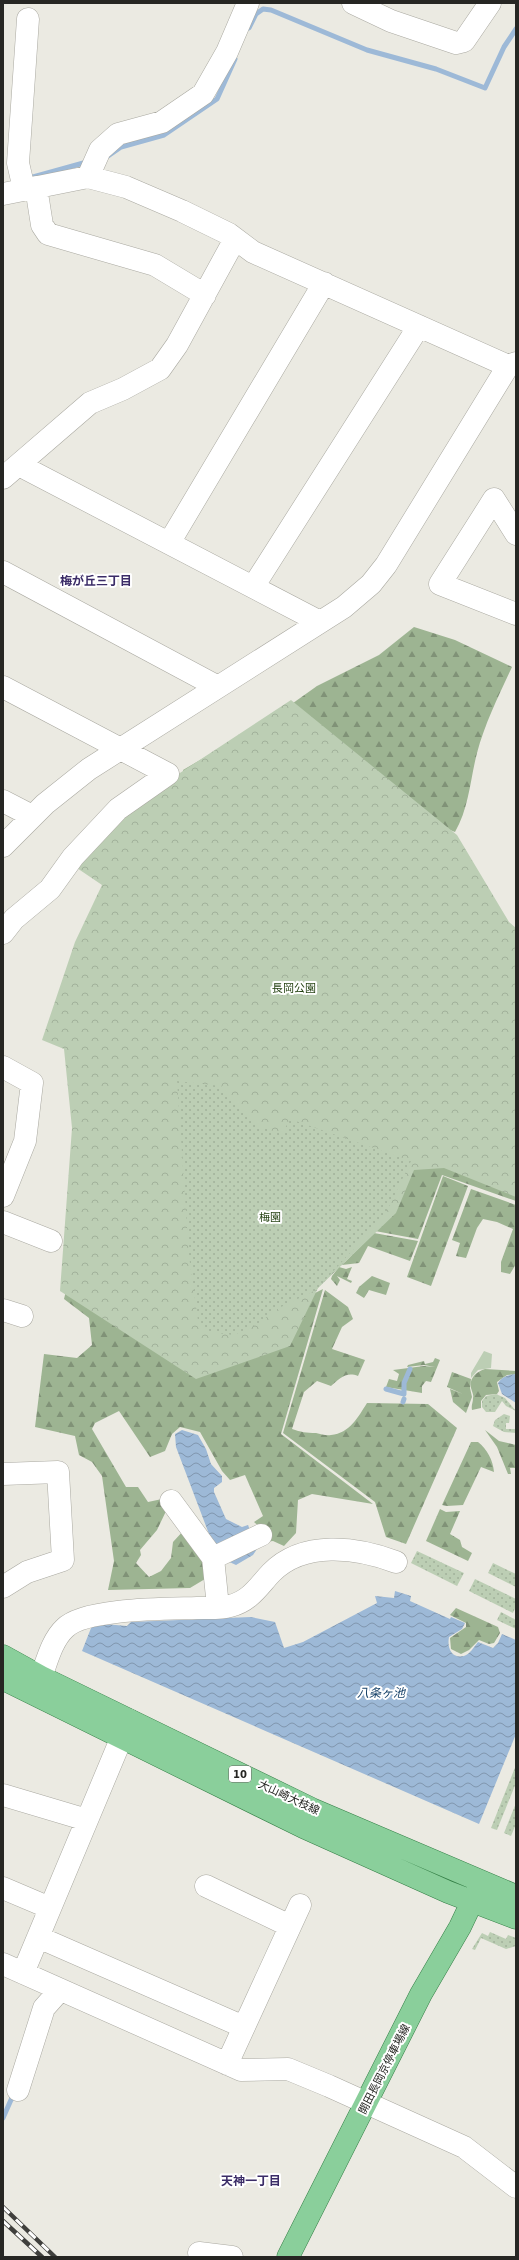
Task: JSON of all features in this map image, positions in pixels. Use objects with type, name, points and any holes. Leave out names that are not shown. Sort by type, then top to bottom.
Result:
[{"type":"main road","name":"大山崎大枝線","points":[[3,1656],[41,1677],[125,1729],[302,1827],[448,1892],[477,1891],[516,1896]]},
{"type":"main road","name":"大山崎大枝線","points":[[3,1679],[125,1729]]},
{"type":"main road","name":"大山崎大枝線","points":[[477,1891],[516,1918]]},
{"type":"main road","name":"開田長岡京停車場線","points":[[288,2257],[421,1994],[460,1927],[477,1891]]},
{"type":"street","points":[[88,177],[100,150],[118,134],[162,122],[203,94],[227,52],[248,3]]},
{"type":"street","points":[[353,3],[391,20],[456,44],[464,41],[490,3]]},
{"type":"street","points":[[28,20],[18,163],[30,188],[42,225],[48,234],[155,265],[205,295]]},
{"type":"street","points":[[3,194],[88,177],[126,187],[182,211],[228,234],[253,252],[419,326],[512,365],[386,565],[362,592],[320,622],[120,749],[74,780],[32,816],[3,846]]},
{"type":"street","points":[[235,239],[177,345],[160,369],[123,389],[90,403],[11,471],[170,543],[320,622]]},
{"type":"street","points":[[170,543],[324,283]]},
{"type":"street","points":[[252,586],[419,326]]},
{"type":"street","points":[[516,534],[494,499],[440,584],[516,614]]},
{"type":"street","points":[[3,572],[218,687]]},
{"type":"street","points":[[3,687],[168,774],[118,810],[72,857],[50,889],[14,919],[3,933]]},
{"type":"street","points":[[3,801],[32,816]]},
{"type":"street","points":[[3,1067],[32,1083],[25,1141],[3,1196]]},
{"type":"street","points":[[3,1222],[51,1240]]},
{"type":"street","points":[[3,1474],[58,1472],[63,1560],[27,1572],[3,1587]]},
{"type":"street","points":[[171,1501],[217,1556],[218,1607]]},
{"type":"street","points":[[217,1556],[257,1537]]},
{"type":"street","points":[[41,1677],[59,1635],[64,1628],[79,1619],[159,1610],[228,1607],[243,1602],[287,1560],[305,1553],[322,1550],[366,1553],[396,1562]]},
{"type":"street","points":[[23,1973],[125,1729]]},
{"type":"street","points":[[3,1794],[87,1820]]},
{"type":"street","points":[[206,1886],[290,1926]]},
{"type":"street","points":[[3,1888],[50,1908]]},
{"type":"street","points":[[227,2064],[300,1906]]},
{"type":"street","points":[[38,1937],[244,2027]]},
{"type":"street","points":[[3,1964],[241,2070],[288,2069],[464,2147],[516,2187]]},
{"type":"street","points":[[18,2090],[44,2008],[60,1990]]},
{"type":"street","points":[[199,2253],[232,2257]]},
{"type":"green space","points":[[414,627],[455,640],[512,667],[484,731],[477,753],[466,804],[460,823],[455,832],[445,828],[185,778],[183,770],[272,718],[317,686],[379,655]]},
{"type":"green space","name":"長岡公園","points":[[291,700],[457,835],[509,922],[516,928],[516,1197],[444,1168],[414,1170],[396,1213],[318,1288],[290,1346],[196,1379],[60,1291],[72,1128],[64,1049],[42,1040],[75,942],[102,885],[74,866],[154,790]]},
{"type":"green space","points":[[73,951],[281,1310],[323,1289],[281,1434],[373,1504],[312,1494],[298,1500],[296,1533],[284,1546],[273,1541],[265,1542],[264,1531],[254,1522],[263,1516],[245,1475],[230,1480],[222,1471],[200,1432],[180,1427],[172,1434],[165,1451],[150,1457],[119,1411],[95,1423],[92,1429],[126,1487],[138,1487],[148,1502],[162,1499],[168,1507],[157,1530],[140,1550],[141,1555],[136,1563],[149,1577],[161,1571],[171,1558],[173,1542],[184,1530],[202,1557],[205,1579],[190,1588],[108,1590],[114,1561],[102,1476],[92,1462],[79,1455],[75,1436],[35,1427],[44,1354],[77,1358],[92,1345],[89,1318],[64,1299],[75,1254]]},
{"type":"green space","name":"梅園","points":[[177,1081],[221,1086],[255,1125],[282,1134],[290,1119],[411,1161],[385,1215],[316,1290],[281,1307],[257,1324],[234,1335],[208,1332],[198,1321],[189,1256]]},
{"type":"green space","points":[[516,1110],[516,1201],[442,1175],[418,1239],[375,1231],[412,1164]]},
{"type":"green space","points":[[443,1176],[468,1186],[431,1286],[407,1277]]},
{"type":"green space","points":[[471,1189],[516,1205],[516,1264],[510,1274],[501,1272],[501,1262],[513,1229],[497,1222],[483,1219],[477,1228],[466,1258],[456,1256],[460,1243],[452,1240]]},
{"type":"green space","points":[[374,1233],[418,1241],[410,1261],[368,1246],[359,1263],[342,1265]]},
{"type":"green space","points":[[339,1267],[346,1269],[352,1267],[347,1279],[352,1281],[351,1283],[337,1276],[340,1280],[337,1286],[331,1279]]},
{"type":"green space","points":[[372,1276],[390,1283],[386,1295],[369,1290],[364,1298],[356,1293],[359,1287]]},
{"type":"green space","points":[[325,1290],[348,1307],[353,1319],[342,1327],[332,1349],[365,1360],[358,1376],[350,1374],[346,1375],[331,1386],[317,1381],[304,1392],[292,1429],[325,1435],[338,1434],[353,1424],[367,1403],[428,1404],[457,1428],[406,1544],[386,1537],[375,1502],[283,1433]]},
{"type":"green space","points":[[484,1351],[492,1354],[491,1368],[478,1370],[471,1378],[471,1373]]},
{"type":"green space","points":[[435,1358],[440,1360],[431,1382],[426,1381],[422,1386],[422,1393],[386,1387],[389,1379],[397,1381],[399,1374],[393,1370],[424,1366],[435,1367],[424,1365],[407,1367],[408,1365],[424,1361],[425,1364],[433,1362]]},
{"type":"green space","points":[[485,1369],[516,1371],[516,1374],[507,1375],[497,1382],[499,1391],[497,1394],[486,1395],[481,1401],[481,1408],[472,1410],[473,1396],[471,1381],[476,1374]]},
{"type":"green space","points":[[452,1372],[471,1379],[470,1388],[472,1397],[466,1413],[453,1402],[450,1389],[463,1394],[447,1387]]},
{"type":"green space","points":[[496,1394],[505,1398],[516,1411],[506,1406],[502,1401],[495,1412],[486,1412],[482,1407],[482,1401],[486,1396]]},
{"type":"green space","points":[[504,1414],[510,1416],[509,1423],[506,1423],[506,1429],[516,1429],[516,1433],[504,1432],[493,1426],[495,1420]]},
{"type":"green space","points":[[485,1430],[499,1441],[516,1445],[516,1468],[510,1468],[511,1474],[508,1474],[497,1447]]},
{"type":"green space","points":[[471,1442],[478,1442],[484,1448],[491,1459],[494,1472],[481,1467],[463,1505],[442,1505]]},
{"type":"green space","points":[[440,1509],[446,1512],[460,1511],[450,1534],[460,1540],[462,1547],[472,1553],[468,1561],[426,1541]]},
{"type":"green space","points":[[417,1551],[464,1573],[457,1586],[411,1563]]},
{"type":"green space","points":[[493,1563],[516,1574],[516,1587],[488,1573]]},
{"type":"green space","points":[[475,1579],[516,1599],[516,1606],[513,1613],[469,1591]]},
{"type":"green space","points":[[456,1608],[498,1627],[500,1633],[494,1643],[489,1644],[479,1640],[469,1650],[461,1654],[451,1649],[450,1638],[466,1627],[466,1623],[450,1615]]},
{"type":"green space","points":[[501,1612],[516,1620],[516,1629],[497,1620]]},
{"type":"green space","points":[[516,1765],[516,1783],[497,1830],[491,1828]]},
{"type":"green space","points":[[516,1803],[516,1824],[511,1836],[504,1833]]},
{"type":"green space","points":[[490,1932],[506,1939],[508,1935],[516,1938],[516,1946],[506,1949],[481,1938],[475,1950],[472,1949],[482,1933],[488,1936]]},
{"type":"water","points":[[516,1374],[516,1403],[502,1394],[498,1383],[506,1376]]},
{"type":"water","points":[[182,1430],[198,1435],[206,1449],[211,1464],[222,1476],[222,1482],[214,1488],[214,1492],[226,1519],[242,1527],[248,1525],[257,1549],[253,1555],[236,1565],[225,1560],[209,1534],[176,1447],[175,1434]]},
{"type":"water","name":"八条ヶ池","points":[[395,1591],[411,1596],[410,1601],[450,1619],[451,1617],[465,1623],[462,1629],[449,1637],[449,1648],[456,1656],[466,1655],[478,1642],[493,1648],[498,1643],[502,1634],[516,1640],[516,1734],[479,1824],[82,1651],[93,1623],[127,1626],[131,1622],[251,1617],[275,1622],[284,1648],[303,1642],[377,1603],[375,1596],[394,1598]]},
{"type":"waterway","points":[[249,28],[256,14],[263,9],[271,10],[367,50],[436,69],[485,88],[504,47],[516,29]]},
{"type":"waterway","points":[[108,156],[121,147],[164,135],[217,99],[235,59]]},
{"type":"waterway","points":[[33,177],[87,162]]},
{"type":"waterway","points":[[386,1389],[404,1394],[404,1383],[410,1369]]},
{"type":"waterway","points":[[3,2118],[14,2093]]},
{"type":"railway","points":[[3,2207],[55,2257]]},
{"type":"railway","points":[[3,2221],[42,2257]]},
{"type":"district","name":"梅が丘三丁目","points":[[96,581]]},
{"type":"district","name":"天神一丁目","points":[[251,2181]]}]
